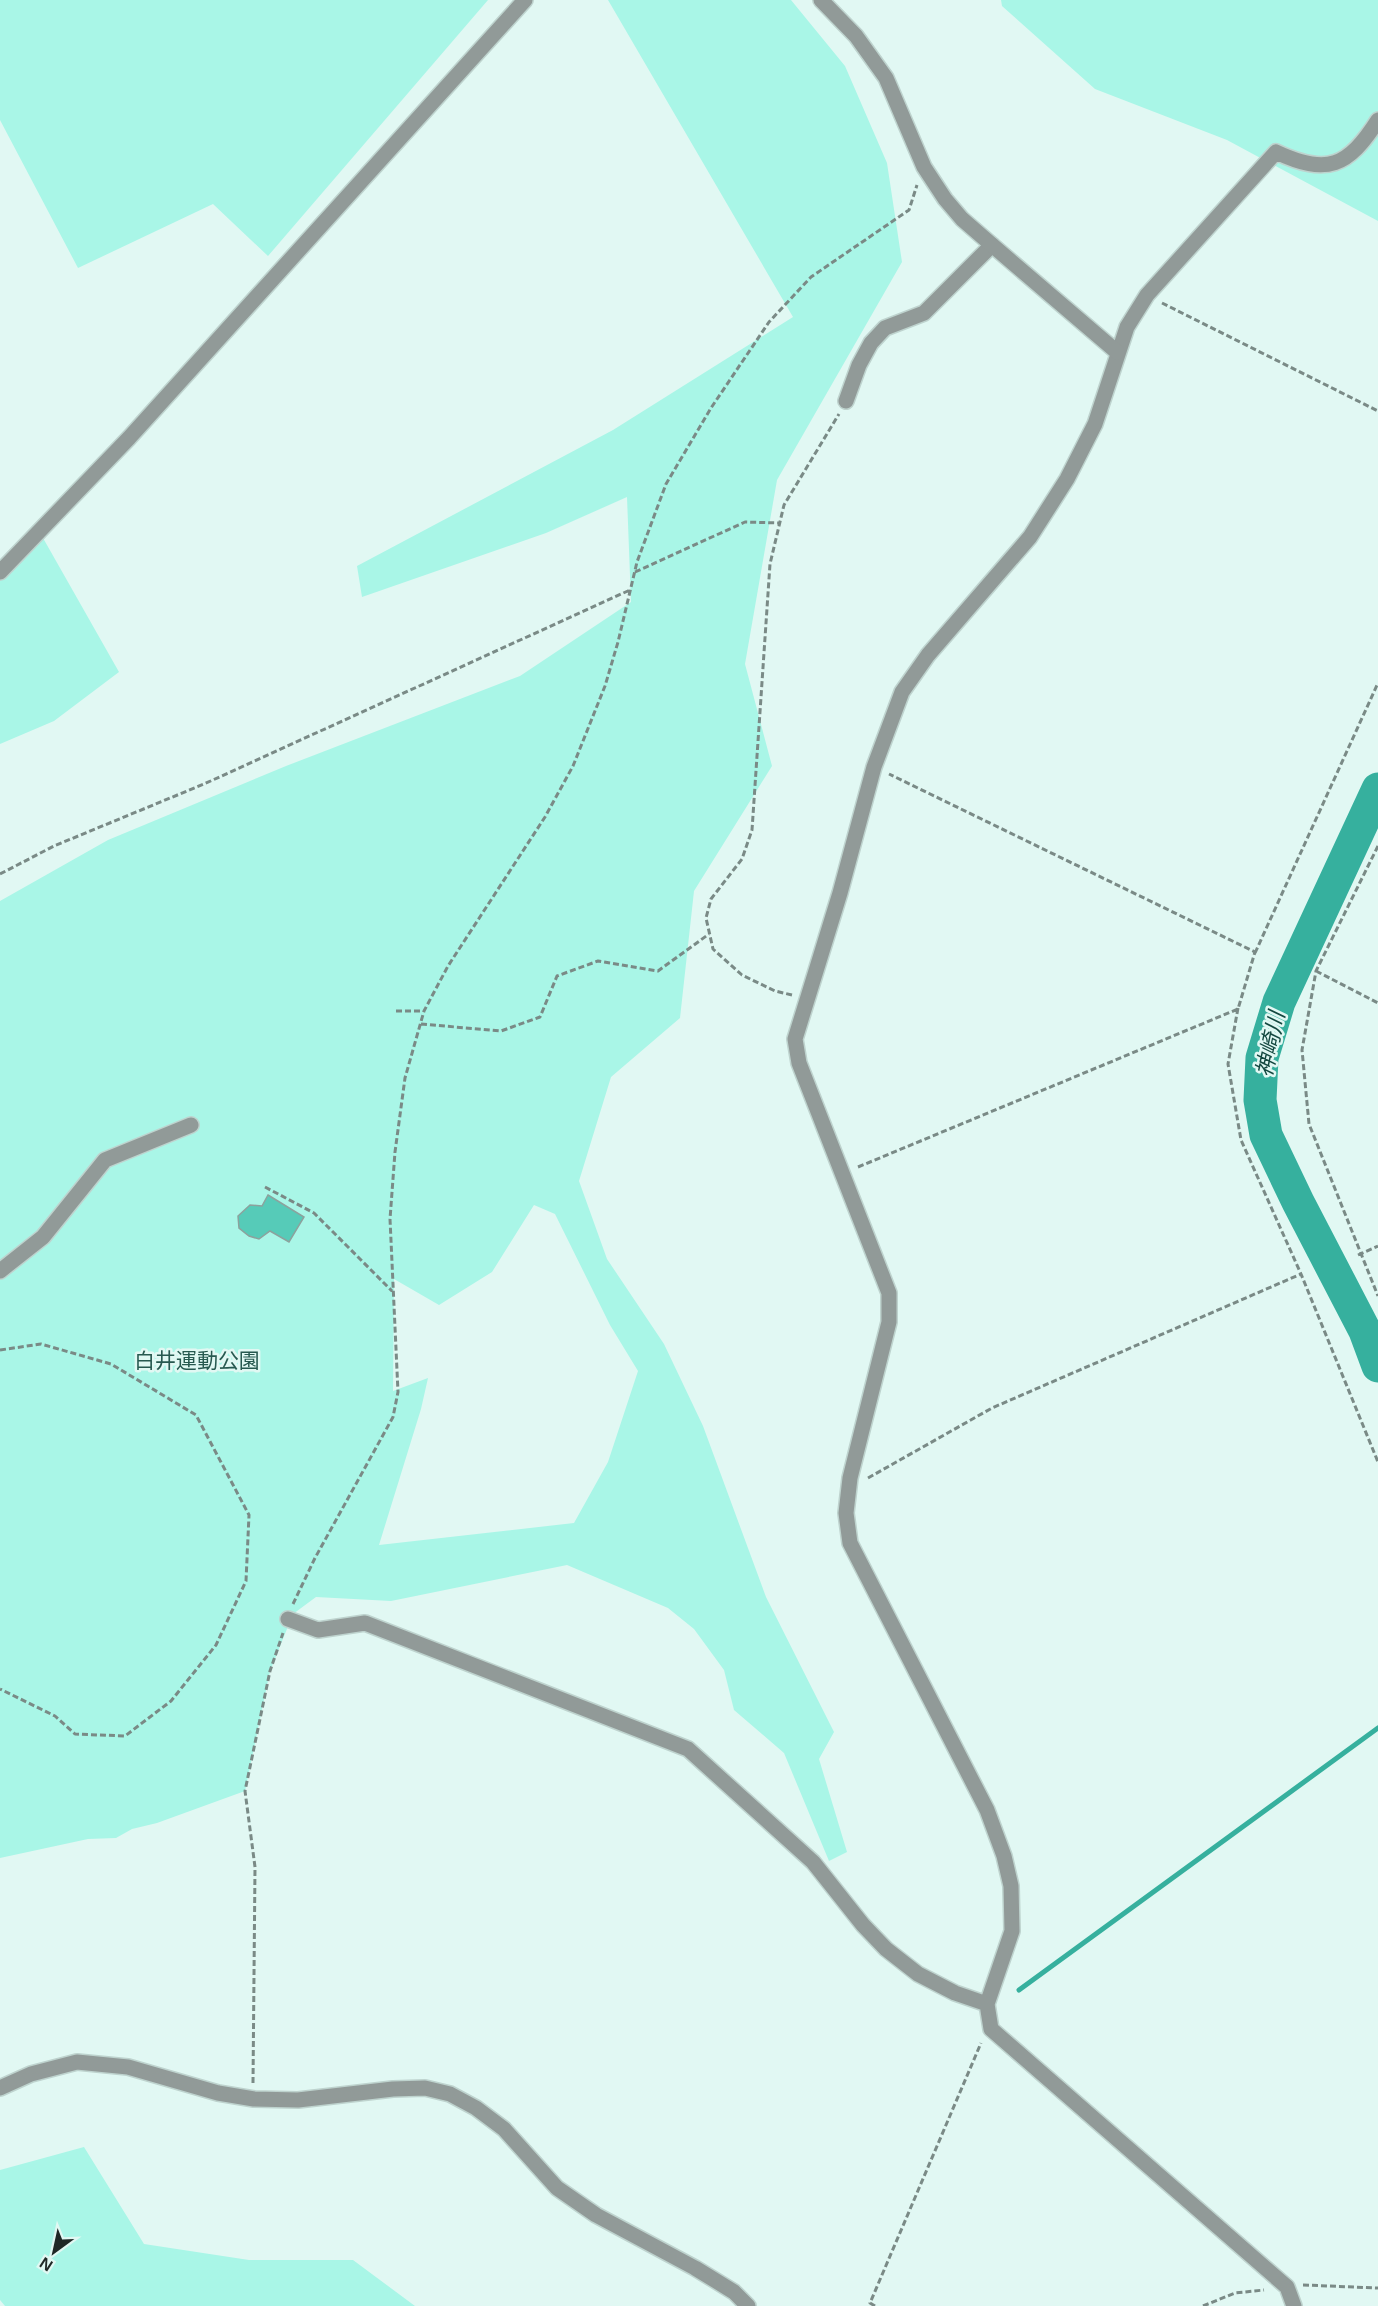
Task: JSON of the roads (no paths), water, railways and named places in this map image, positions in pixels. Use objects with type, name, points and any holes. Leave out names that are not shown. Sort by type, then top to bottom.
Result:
[{"type":"street","points":[[0,572],[144,422],[525,0]]},
{"type":"street","points":[[821,0],[856,36],[886,78],[924,167],[945,199],[962,219],[1118,352]]},
{"type":"street","points":[[1294,2306],[1284,2284],[991,2030],[987,2004],[1012,1931],[1011,1886],[1004,1856],[987,1810],[850,1543],[846,1513],[850,1478],[889,1322],[889,1293],[799,1063],[795,1039],[840,893],[874,767],[902,692],[928,655],[1030,537],[1067,479],[1095,424],[1126,327],[1147,295],[1276,152],[1292,160],[1316,166],[1334,164],[1358,147],[1378,120]]},
{"type":"street","points":[[846,401],[863,358],[871,343],[885,327],[924,314],[992,245]]},
{"type":"street","points":[[0,1271],[43,1237],[105,1160],[191,1125]]},
{"type":"street","points":[[288,1619],[318,1630],[365,1623],[688,1749],[813,1862],[863,1925],[886,1949],[918,1974],[955,1993],[987,2004]]},
{"type":"street","points":[[0,2088],[31,2074],[77,2062],[128,2067],[218,2093],[254,2099],[298,2100],[393,2089],[425,2088],[450,2094],[476,2108],[504,2129],[557,2188],[596,2215],[705,2274],[734,2292],[748,2306]]},
{"type":"waterway","name":"神崎川","points":[[1378,789],[1279,1002],[1262,1058],[1260,1100],[1266,1135],[1365,1331],[1378,1366]]},
{"type":"waterway","points":[[1019,1990],[1378,1728]]},
{"type":"park label","name":"白井運動公園","points":[[197,1361]]}]
